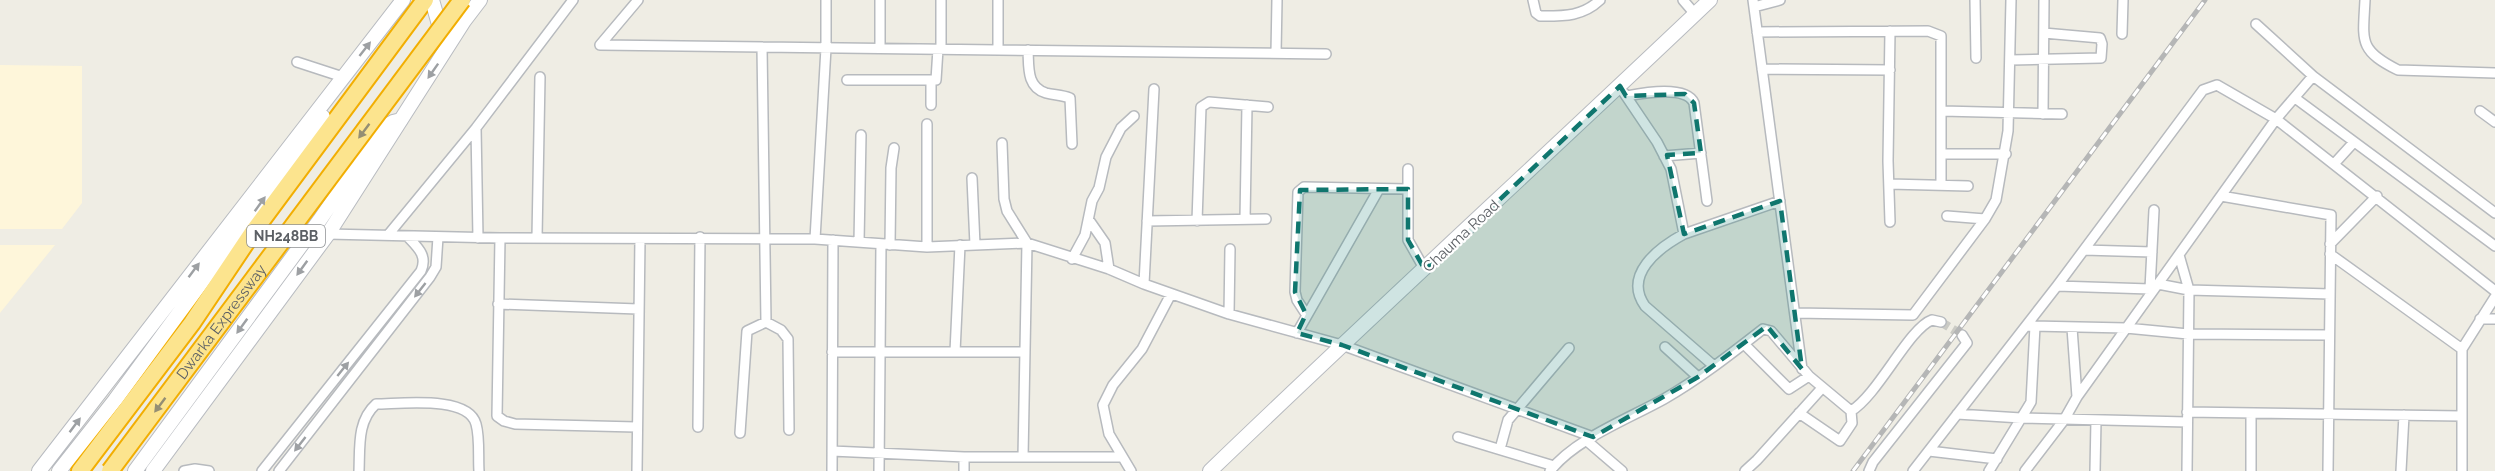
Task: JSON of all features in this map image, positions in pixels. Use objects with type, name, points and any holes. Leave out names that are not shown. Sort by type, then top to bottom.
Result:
[{"type":"highway","name":"Dwarka Expressway","points":[[80,471],[192,323],[253,232],[424,0]]},
{"type":"highway","name":"Dwarka Expressway","points":[[110,471],[462,0]]},
{"type":"street","points":[[39,471],[403,0]]},
{"type":"street","points":[[432,0],[446,51]]},
{"type":"street","points":[[159,470],[328,234],[464,21],[480,0]]},
{"type":"street","points":[[388,235],[476,128],[573,0]]},
{"type":"street","points":[[638,0],[600,45],[1326,54]]},
{"type":"street","points":[[814,239],[826,48],[826,0]]},
{"type":"street","points":[[880,0],[880,48]]},
{"type":"street","points":[[847,80],[936,80],[941,0]]},
{"type":"street","points":[[998,0],[998,50]]},
{"type":"street","points":[[1276,0],[1276,53]]},
{"type":"street","points":[[1533,0],[1536,13],[1540,16],[1578,14],[1590,9],[1600,0]]},
{"type":"street","points":[[1683,0],[1695,14]]},
{"type":"street","name":"Chauma Road","points":[[1210,471],[1342,345],[1623,91],[1710,0]]},
{"type":"street","points":[[1780,0],[1753,4],[1795,313],[1806,373]]},
{"type":"street","points":[[1975,0],[1976,58]]},
{"type":"street","points":[[1795,313],[1913,315],[1985,219],[1996,200],[2006,154],[2011,60],[2011,0]]},
{"type":"street","points":[[2043,114],[2044,0]]},
{"type":"street","points":[[2122,34],[2123,0]]},
{"type":"street","points":[[2365,0],[2364,31],[2367,48],[2373,56],[2388,65],[2398,70],[2495,73]]},
{"type":"street","points":[[2256,24],[2313,76],[2495,213]]},
{"type":"street","points":[[1890,31],[1890,222]]},
{"type":"street","points":[[1757,32],[1929,31],[1941,36],[1941,185]]},
{"type":"street","points":[[2011,60],[2095,60],[2101,58],[2100,38],[2044,33]]},
{"type":"street","points":[[762,47],[766,322]]},
{"type":"street","points":[[1028,50],[1029,76],[1034,85],[1047,93],[1062,94],[1070,98],[1072,144]]},
{"type":"street","points":[[297,62],[343,77]]},
{"type":"street","points":[[1762,69],[1890,70]]},
{"type":"street","points":[[2025,471],[2064,420],[2077,397],[2154,286],[2179,255],[2276,119],[2313,76]]},
{"type":"street","points":[[537,237],[540,77]]},
{"type":"street","points":[[931,81],[931,105]]},
{"type":"street","points":[[1913,471],[1957,414],[2031,326],[2057,286],[2203,90],[2217,85],[2276,119],[2377,196],[2495,291]]},
{"type":"street","points":[[1144,284],[1154,89]]},
{"type":"street","points":[[1623,91],[1664,92],[1685,94],[1691,97],[1707,201]]},
{"type":"street","points":[[1623,91],[1664,156],[1673,177],[1684,234]]},
{"type":"street","points":[[59,471],[115,400],[325,115],[327,97]]},
{"type":"street","points":[[2295,98],[2495,246]]},
{"type":"street","points":[[1197,220],[1201,107],[1209,102],[1268,107]]},
{"type":"street","points":[[1245,219],[1247,105]]},
{"type":"street","points":[[1942,111],[2062,114]]},
{"type":"street","points":[[2480,111],[2495,122]]},
{"type":"street","points":[[1072,259],[1085,235],[1090,209],[1099,188],[1106,157],[1120,129],[1134,116]]},
{"type":"street","points":[[135,471],[384,127],[401,120]]},
{"type":"street","points":[[927,124],[927,247]]},
{"type":"street","points":[[476,128],[478,238]]},
{"type":"street","points":[[859,242],[861,135]]},
{"type":"street","points":[[2334,164],[2354,142]]},
{"type":"street","points":[[1002,143],[1004,199],[1007,211],[1026,243],[1023,457]]},
{"type":"street","points":[[879,471],[879,352],[894,147]]},
{"type":"street","points":[[1664,156],[1701,153]]},
{"type":"street","points":[[1941,154],[2006,154]]},
{"type":"street","points":[[1408,169],[1408,240],[1425,270]]},
{"type":"street","points":[[972,178],[975,245]]},
{"type":"street","points":[[1889,184],[1968,186]]},
{"type":"street","points":[[1306,314],[1295,292],[1298,192],[1304,187],[1408,189]]},
{"type":"street","points":[[1297,333],[1379,189]]},
{"type":"street","points":[[2221,196],[2331,215],[2328,471]]},
{"type":"street","points":[[2330,249],[2377,196]]},
{"type":"street","points":[[1714,366],[1645,306],[1636,287],[1638,277],[1653,257],[1670,242],[1684,234],[1780,201]]},
{"type":"street","points":[[2154,210],[2152,252],[2154,286]]},
{"type":"street","points":[[1947,216],[1985,219]]},
{"type":"street","points":[[1147,221],[1266,219]]},
{"type":"street","points":[[1089,220],[1100,232],[1109,269]]},
{"type":"street","points":[[328,234],[478,238],[814,239],[927,247],[1026,243],[1109,269],[1229,314],[1342,345],[1518,408],[1590,439],[1622,471]]},
{"type":"street","points":[[262,471],[421,271],[424,263],[423,255],[407,236]]},
{"type":"street","points":[[279,471],[430,277],[436,267],[438,237]]},
{"type":"street","points":[[698,427],[700,237]]},
{"type":"street","points":[[500,238],[497,416],[515,424],[636,427]]},
{"type":"street","points":[[637,471],[640,239]]},
{"type":"street","points":[[832,471],[833,240]]},
{"type":"street","points":[[955,352],[960,245]]},
{"type":"street","points":[[1229,314],[1230,249]]},
{"type":"street","points":[[2330,249],[2462,349]]},
{"type":"street","points":[[2084,250],[2152,252]]},
{"type":"street","points":[[423,255],[438,256]]},
{"type":"street","points":[[2179,255],[2188,290],[2187,471]]},
{"type":"street","points":[[2057,286],[2154,286],[2188,290],[2330,294]]},
{"type":"street","points":[[1131,471],[1121,457],[1106,423],[1103,405],[1113,386],[1142,349],[1171,294]]},
{"type":"street","points":[[2462,471],[2462,349],[2495,297]]},
{"type":"street","points":[[498,304],[638,309]]},
{"type":"street","points":[[2480,319],[2495,319]]},
{"type":"street","points":[[1851,411],[1882,378],[1922,326],[1932,320],[1941,322]]},
{"type":"street","points":[[766,322],[781,330],[788,339],[789,430]]},
{"type":"street","points":[[740,433],[747,331],[766,322]]},
{"type":"street","points":[[2031,326],[2126,328],[2188,334],[2330,335]]},
{"type":"street","points":[[1989,471],[2031,402],[2031,326]]},
{"type":"street","points":[[2072,328],[2077,397]]},
{"type":"street","points":[[1458,437],[1500,449],[1552,469],[1590,439],[1698,378],[1763,329],[1767,329],[1822,388],[1851,411],[1852,423],[1840,441],[1799,413]]},
{"type":"street","points":[[1869,471],[1873,462],[1967,343],[1962,335]]},
{"type":"street","points":[[1744,344],[1789,388],[1806,373]]},
{"type":"street","points":[[1665,346],[1698,378]]},
{"type":"street","points":[[1500,449],[1506,424],[1569,348]]},
{"type":"street","points":[[832,352],[1025,352]]},
{"type":"street","points":[[1745,471],[1822,388]]},
{"type":"street","points":[[358,471],[362,426],[366,413],[376,404],[441,404],[458,406],[473,417],[477,425],[478,471]]},
{"type":"street","points":[[1957,414],[2064,420],[2251,413],[2461,416]]},
{"type":"street","points":[[2251,413],[2251,471]]},
{"type":"street","points":[[2401,471],[2404,415]]},
{"type":"street","points":[[2095,471],[2096,420]]},
{"type":"street","points":[[832,451],[964,457],[1121,457]]},
{"type":"street","points":[[1929,451],[1997,459]]},
{"type":"street","points":[[964,457],[964,471]]},
{"type":"street","points":[[184,471],[195,469],[209,471]]},
{"type":"highlighted area","points":[[1620,86],[1626,96],[1685,94],[1694,103],[1701,153],[1667,155],[1684,234],[1780,201],[1802,369],[1767,326],[1698,377],[1593,437],[1342,345],[1297,333],[1306,314],[1295,292],[1300,190],[1408,189],[1408,240],[1425,270]]},
{"type":"shaded area","points":[[0,65],[82,66],[82,203],[62,229],[0,229]]},
{"type":"shaded area","points":[[0,245],[55,245],[0,313]]},
{"type":"tunnel","points":[[1941,322],[1962,335]]},
{"type":"railway","points":[[1853,471],[2205,0]]}]
